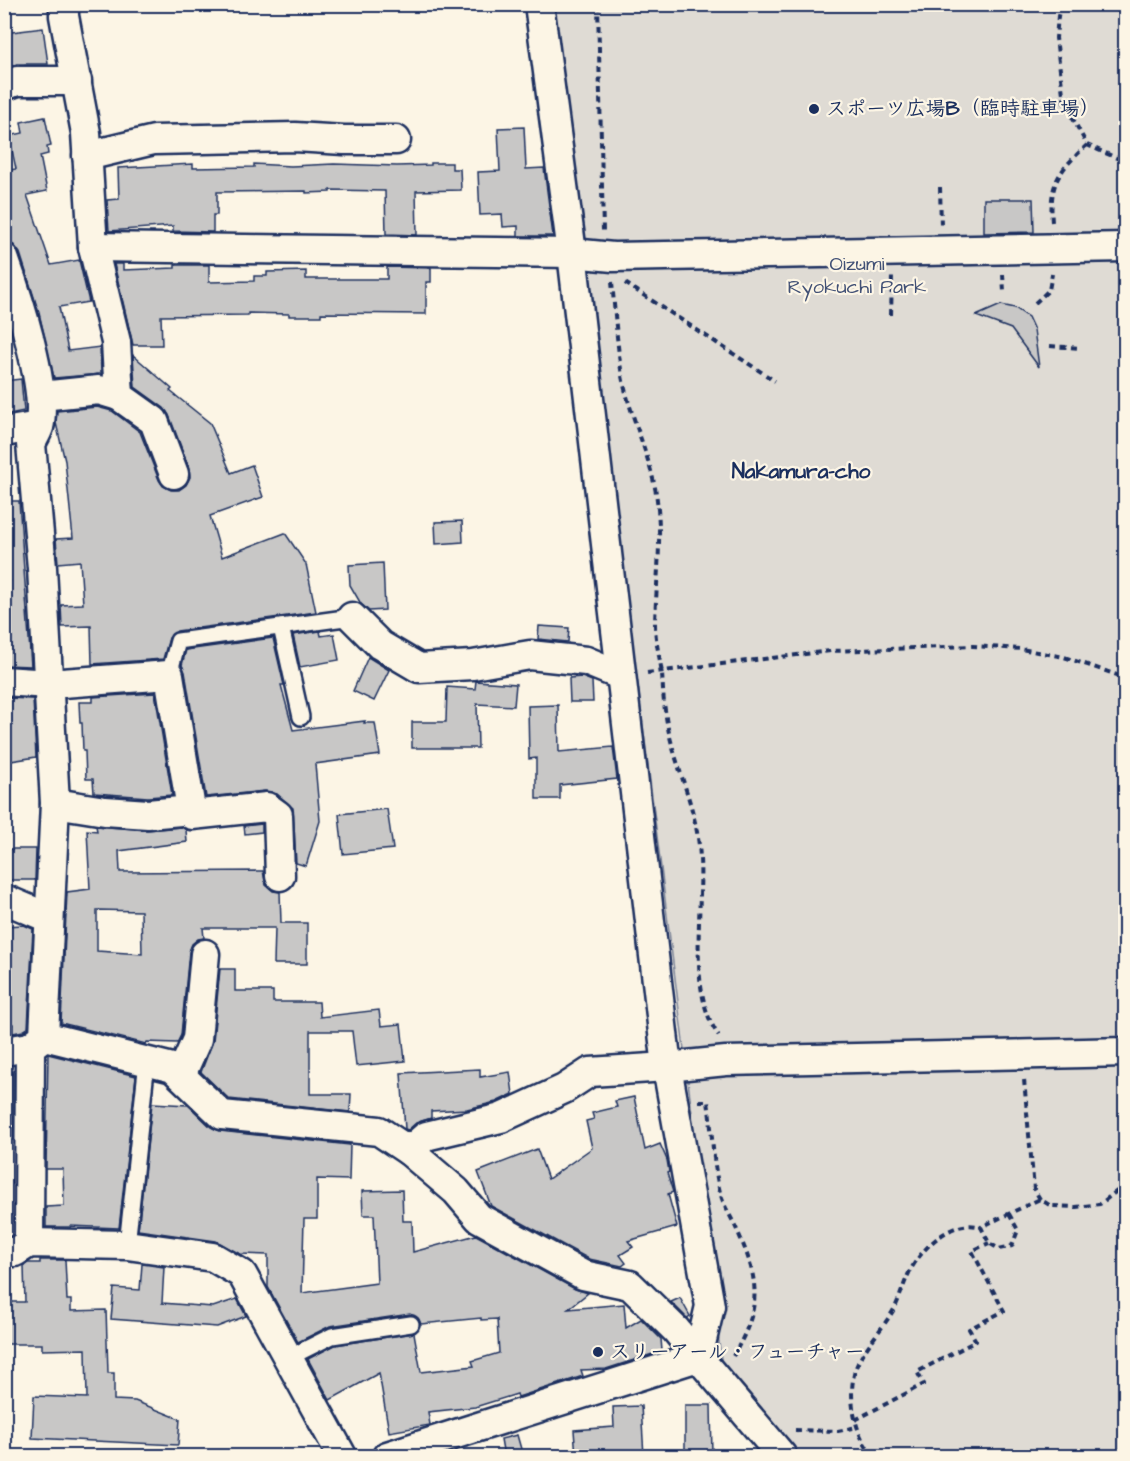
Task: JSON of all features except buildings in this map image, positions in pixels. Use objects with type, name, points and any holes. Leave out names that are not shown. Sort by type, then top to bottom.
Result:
[{"type":"street","points":[[64,4],[64,16],[86,133],[93,247],[116,342],[119,396]]},
{"type":"street","points":[[539,4],[572,253],[667,1067],[710,1306],[698,1357]]},
{"type":"street","points":[[4,86],[17,81],[77,81]]},
{"type":"street","points":[[87,156],[154,140],[243,144],[295,137],[387,145]]},
{"type":"street","points":[[93,247],[572,253],[609,262],[1125,247]]},
{"type":"street","points":[[4,258],[19,300],[41,396],[39,426],[31,444],[42,568],[55,803],[49,918],[26,1044],[17,1247],[127,1245],[213,1257],[242,1274],[342,1456]]},
{"type":"street","points":[[41,396],[99,390],[119,396],[154,421],[174,474]]},
{"type":"street","points":[[4,432],[39,426]]},
{"type":"street","points":[[352,617],[380,645],[419,668],[473,665],[530,655],[586,661],[620,675]]},
{"type":"street","points":[[4,681],[49,684],[169,675],[192,815],[267,807],[278,815],[280,876]]},
{"type":"street","points":[[55,803],[105,811],[148,814],[191,810]]},
{"type":"street","points":[[4,899],[49,918]]},
{"type":"street","points":[[181,1076],[197,1040],[205,954]]},
{"type":"street","points":[[26,1044],[147,1061],[173,1068],[222,1115],[379,1131],[409,1151],[456,1191],[479,1218],[583,1275],[630,1285],[676,1330],[782,1456]]},
{"type":"street","points":[[409,1151],[426,1136],[501,1118],[564,1089],[590,1072],[726,1061],[1125,1052]]},
{"type":"street","points":[[387,1456],[698,1357]]},
{"type":"lane","points":[[169,675],[178,641],[352,617]]},
{"type":"lane","points":[[281,627],[301,717]]},
{"type":"lane","points":[[127,1245],[147,1061]]},
{"type":"lane","points":[[288,1358],[332,1336],[411,1324]]},
{"type":"path","points":[[598,4],[609,262],[622,377],[645,447],[656,493],[659,542],[655,626],[657,651],[662,672],[665,711],[698,832],[700,973],[709,1023],[726,1046],[726,1061]]},
{"type":"path","points":[[1061,4],[1056,38],[1064,102],[1087,146],[1125,162]]},
{"type":"path","points":[[940,187],[942,251]]},
{"type":"path","points":[[891,315],[892,252]]},
{"type":"path","points":[[609,262],[775,381]]},
{"type":"path","points":[[1050,346],[1081,348]]},
{"type":"path","points":[[620,675],[831,651],[973,646],[1021,649],[1064,657],[1125,678]]},
{"type":"path","points":[[1021,1055],[1034,1189],[1040,1199],[1051,1206],[1076,1207],[1100,1204],[1125,1184]]},
{"type":"path","points":[[708,1101],[720,1193],[749,1257],[755,1281],[754,1310],[744,1337],[728,1365]]},
{"type":"path","points":[[874,1456],[866,1449],[855,1420],[852,1398],[857,1366],[895,1309],[910,1271],[929,1244],[945,1233],[969,1224],[981,1227],[1040,1199]]},
{"type":"path","points":[[981,1227],[988,1242],[999,1249],[1012,1246],[1018,1230],[1009,1214]]},
{"type":"path","points":[[855,1420],[924,1384],[917,1372],[976,1341],[969,1329],[1004,1311],[972,1251],[988,1242]]},
{"type":"path","points":[[788,1428],[806,1431],[838,1431],[857,1427]]},
{"type":"green space","name":"Oizumi Ryokuchi Park","points":[[552,5],[1125,5],[1125,1456],[797,1456],[722,1367]]},
{"type":"place","name":"スポーツ広場B（臨時駐車場）","points":[[814,109]]},
{"type":"place","name":"スリーアール・フューチャー","points":[[598,1352]]},
{"type":"district","name":"Nakamura-cho","points":[[801,471]]}]
